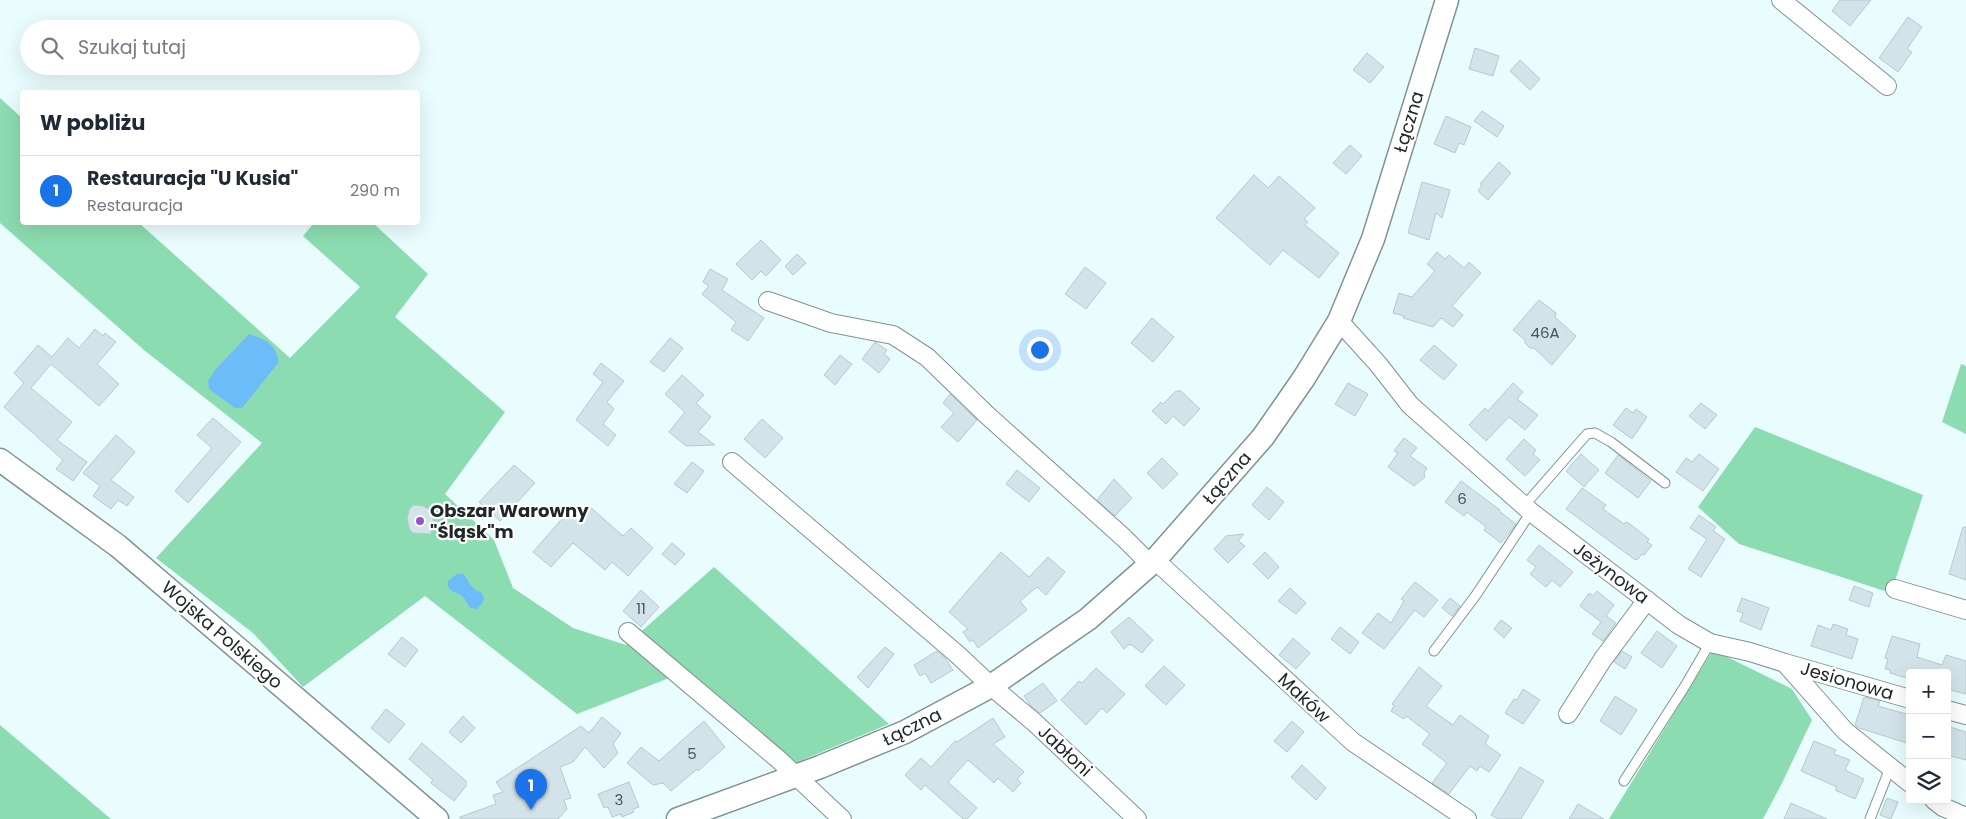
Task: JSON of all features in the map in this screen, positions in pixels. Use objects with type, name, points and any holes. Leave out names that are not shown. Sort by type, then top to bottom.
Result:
[{"type":"street","name":"Łączna","points":[[678,819],[795,776],[905,732],[991,686],[1088,619],[1153,562],[1263,437],[1304,378],[1339,321],[1374,239],[1447,0]]},
{"type":"street","points":[[1781,0],[1887,86]]},
{"type":"street","name":"Maków","points":[[768,301],[831,323],[893,334],[926,357],[987,415],[1353,742],[1467,819]]},
{"type":"street","name":"Jeżynowa","points":[[1339,321],[1378,364],[1410,405],[1528,509],[1679,625],[1710,643],[1750,652],[1785,663]]},
{"type":"street","name":"Wojska Polskiego","points":[[0,460],[118,546],[437,819]]},
{"type":"street","name":"Jabłoni","points":[[732,462],[958,655],[1034,722],[1137,819]]},
{"type":"street","points":[[1896,589],[1966,610]]},
{"type":"street","points":[[1568,714],[1603,659],[1647,600]]},
{"type":"street","points":[[628,632],[842,819]]},
{"type":"street","points":[[1785,663],[1845,731],[1906,780]]},
{"type":"street","name":"Jesionowa","points":[[1785,663],[1906,698]]},
{"type":"street","points":[[1951,711],[1966,715]]},
{"type":"street","points":[[1939,804],[1966,817]]},
{"type":"lane","points":[[1434,651],[1476,595],[1528,509],[1587,434],[1596,433],[1611,442],[1665,483]]},
{"type":"lane","points":[[1624,781],[1685,686],[1710,643]]},
{"type":"lane","points":[[1870,819],[1890,768]]},
{"type":"green space","points":[[0,98],[20,116],[20,225],[141,225],[290,358],[360,287],[303,236],[312,225],[375,225],[428,274],[395,317],[505,412],[445,494],[494,540],[513,588],[573,628],[626,645],[714,567],[889,724],[793,764],[684,670],[664,680],[577,714],[425,596],[303,687],[253,633],[156,558],[262,443],[144,350],[0,223]]},
{"type":"green space","points":[[1961,364],[1966,366],[1966,434],[1942,422]]},
{"type":"green space","points":[[1755,427],[1923,495],[1891,593],[1739,544],[1698,507]]},
{"type":"green space","points":[[1713,650],[1792,689],[1812,720],[1763,819],[1609,819]]},
{"type":"green space","points":[[0,725],[111,819],[0,819]]},
{"type":"water","points":[[249,334],[269,343],[275,350],[279,362],[242,408],[235,408],[209,389],[208,381],[216,369]]},
{"type":"water","points":[[457,574],[463,574],[472,587],[481,592],[484,598],[482,604],[477,609],[470,608],[461,595],[449,588],[448,581]]},
{"type":"building","points":[[1840,0],[1871,0],[1850,26],[1832,11]]},
{"type":"building","points":[[1908,17],[1922,27],[1907,49],[1912,52],[1898,72],[1879,58]]},
{"type":"building","points":[[1475,48],[1499,56],[1493,76],[1469,69]]},
{"type":"building","points":[[1367,53],[1384,67],[1370,83],[1353,70]]},
{"type":"building","points":[[1520,60],[1540,79],[1530,90],[1510,71]]},
{"type":"building","points":[[1482,111],[1504,126],[1497,137],[1474,121]]},
{"type":"building","points":[[1446,116],[1471,127],[1464,145],[1459,143],[1455,153],[1434,144]]},
{"type":"building","points":[[1350,145],[1362,156],[1346,174],[1333,163]]},
{"type":"building","points":[[1499,162],[1511,173],[1488,200],[1478,191],[1482,185],[1480,184]]},
{"type":"building","points":[[1254,175],[1268,188],[1279,176],[1315,208],[1304,219],[1308,222],[1305,225],[1339,253],[1319,278],[1283,250],[1270,265],[1216,218]]},
{"type":"building","points":[[1422,182],[1450,190],[1442,218],[1436,213],[1429,240],[1408,233]]},
{"type":"building","points":[[761,240],[781,260],[766,276],[761,271],[752,280],[736,264]]},
{"type":"building","points":[[1437,252],[1445,259],[1449,255],[1464,268],[1469,262],[1481,273],[1452,306],[1463,315],[1453,327],[1441,318],[1433,327],[1393,313],[1399,293],[1412,297],[1435,271],[1427,264]]},
{"type":"building","points":[[797,254],[806,263],[793,275],[785,266]]},
{"type":"building","points":[[1085,267],[1106,283],[1086,309],[1065,294]]},
{"type":"building","points":[[710,269],[728,279],[722,290],[764,318],[748,341],[731,330],[736,322],[702,294],[709,286],[703,282]]},
{"type":"building","points":[[1539,300],[1556,313],[1555,317],[1576,336],[1552,365],[1534,348],[1530,348],[1525,343],[1525,340],[1513,330]]},
{"type":"building","points":[[1152,318],[1174,337],[1153,362],[1131,343]]},
{"type":"building","points":[[95,329],[103,336],[105,333],[116,342],[97,364],[119,384],[99,406],[51,364],[31,388],[72,422],[57,440],[87,462],[73,481],[56,469],[63,460],[4,407],[24,383],[14,373],[38,345],[52,357],[68,338],[79,348]]},
{"type":"building","points":[[670,338],[683,348],[664,372],[650,362]]},
{"type":"building","points":[[875,342],[887,350],[884,354],[890,359],[879,373],[862,359]]},
{"type":"building","points":[[1434,345],[1457,365],[1444,380],[1420,360]]},
{"type":"building","points":[[840,355],[852,364],[835,385],[824,375]]},
{"type":"building","points":[[601,363],[624,381],[607,402],[614,409],[603,424],[616,435],[608,446],[576,420],[603,382],[593,374]]},
{"type":"building","points":[[682,375],[704,395],[696,403],[711,417],[698,432],[715,445],[686,446],[669,432],[685,412],[665,394]]},
{"type":"building","points":[[1348,383],[1368,394],[1355,416],[1335,404]]},
{"type":"building","points":[[1513,383],[1523,392],[1517,399],[1538,415],[1525,430],[1509,417],[1486,441],[1469,425],[1485,408],[1488,411]]},
{"type":"building","points":[[1176,391],[1181,391],[1200,409],[1184,426],[1173,416],[1166,424],[1152,411],[1161,402],[1163,404]]},
{"type":"building","points":[[950,394],[977,420],[958,442],[941,427],[954,413],[943,403]]},
{"type":"building","points":[[1701,403],[1717,415],[1705,429],[1689,416]]},
{"type":"building","points":[[1626,408],[1633,413],[1636,409],[1647,417],[1632,439],[1613,425]]},
{"type":"building","points":[[213,418],[241,442],[188,503],[175,491],[212,448],[197,435]]},
{"type":"building","points":[[762,419],[783,438],[765,458],[744,439]]},
{"type":"building","points":[[116,435],[135,452],[111,480],[134,497],[127,506],[118,500],[111,509],[93,496],[100,486],[83,473]]},
{"type":"building","points":[[1404,438],[1417,448],[1410,456],[1427,468],[1424,473],[1425,477],[1414,486],[1388,467],[1398,453],[1394,451]]},
{"type":"building","points":[[1524,439],[1536,450],[1533,454],[1540,460],[1525,476],[1506,459]]},
{"type":"building","points":[[1581,454],[1599,470],[1584,487],[1566,471]]},
{"type":"building","points":[[1699,454],[1719,469],[1703,491],[1676,472],[1686,458],[1692,462]]},
{"type":"building","points":[[1618,455],[1651,481],[1638,498],[1605,473]]},
{"type":"building","points":[[1162,458],[1178,474],[1163,489],[1147,473]]},
{"type":"building","points":[[692,462],[704,471],[687,493],[674,484]]},
{"type":"building","points":[[514,465],[535,483],[500,521],[479,502]]},
{"type":"building","points":[[1017,470],[1040,488],[1029,502],[1006,484]]},
{"type":"building","points":[[1114,479],[1132,498],[1115,516],[1097,500]]},
{"type":"building","points":[[1461,481],[1516,524],[1501,543],[1484,530],[1486,527],[1467,512],[1464,516],[1445,502]]},
{"type":"building","points":[[1267,487],[1284,502],[1269,520],[1252,505]]},
{"type":"building","points":[[1582,488],[1606,505],[1603,509],[1624,524],[1626,522],[1630,524],[1649,539],[1647,542],[1652,545],[1644,555],[1642,554],[1637,560],[1634,559],[1566,509]]},
{"type":"building","name":"Obszar Warowny \"Śląsk\"m","points":[[413,505],[423,506],[432,511],[434,526],[430,534],[413,533],[410,530],[407,519],[409,510]]},
{"type":"building","points":[[588,505],[623,536],[631,528],[653,548],[628,576],[612,562],[605,570],[573,543],[551,567],[533,552],[573,506],[581,513]]},
{"type":"building","points":[[1699,515],[1716,527],[1713,531],[1725,539],[1701,577],[1688,569],[1707,539],[1690,528]]},
{"type":"building","points":[[1963,527],[1966,527],[1966,580],[1949,574]]},
{"type":"building","points":[[1244,534],[1238,541],[1245,546],[1228,563],[1214,549],[1226,536]]},
{"type":"building","points":[[672,543],[685,554],[675,565],[662,554]]},
{"type":"building","points":[[1539,545],[1573,572],[1560,587],[1552,580],[1546,587],[1530,574],[1536,567],[1527,560]]},
{"type":"building","points":[[1001,552],[1029,577],[1048,557],[1065,572],[1046,595],[1037,587],[1020,601],[1027,610],[978,648],[973,640],[970,642],[963,632],[968,629],[949,612]]},
{"type":"building","points":[[1265,552],[1279,567],[1268,579],[1253,564]]},
{"type":"building","points":[[1415,582],[1438,600],[1424,617],[1415,610],[1384,649],[1362,633],[1378,613],[1391,623],[1404,601],[1401,599]]},
{"type":"building","points":[[1854,586],[1873,593],[1869,607],[1849,600]]},
{"type":"building","points":[[1290,588],[1306,603],[1296,614],[1278,601]]},
{"type":"building","points":[[641,590],[659,607],[641,627],[623,611]]},
{"type":"building","points":[[1597,591],[1614,605],[1606,616],[1616,623],[1603,641],[1592,634],[1601,622],[1580,606],[1589,593],[1593,596]]},
{"type":"building","points":[[1450,598],[1460,606],[1452,616],[1442,608]]},
{"type":"building","points":[[1742,598],[1769,608],[1761,630],[1740,621],[1743,613],[1737,611]]},
{"type":"building","points":[[1129,617],[1153,640],[1142,653],[1130,644],[1124,649],[1111,632]]},
{"type":"building","points":[[1501,620],[1512,628],[1504,638],[1494,629]]},
{"type":"building","points":[[1833,624],[1848,629],[1846,635],[1858,639],[1852,659],[1811,646],[1818,625],[1831,630]]},
{"type":"building","points":[[1340,627],[1359,642],[1350,654],[1331,639]]},
{"type":"building","points":[[1657,631],[1677,646],[1662,668],[1641,653]]},
{"type":"building","points":[[1892,636],[1920,644],[1917,657],[1942,665],[1946,655],[1966,661],[1966,694],[1951,690],[1951,669],[1906,669],[1906,678],[1890,673],[1890,670],[1885,669],[1888,659],[1885,658]]},
{"type":"building","points":[[402,637],[418,650],[405,667],[388,654]]},
{"type":"building","points":[[1293,638],[1310,653],[1296,669],[1279,655]]},
{"type":"building","points":[[885,647],[894,654],[868,688],[857,677]]},
{"type":"building","points":[[937,651],[945,658],[953,670],[931,683],[925,673],[920,676],[914,665]]},
{"type":"building","points":[[1622,651],[1632,657],[1625,669],[1614,662]]},
{"type":"building","points":[[1164,666],[1185,685],[1166,705],[1145,686]]},
{"type":"building","points":[[1419,667],[1442,686],[1426,706],[1453,725],[1460,715],[1489,736],[1485,744],[1501,755],[1489,772],[1480,766],[1477,771],[1470,766],[1449,794],[1432,783],[1447,763],[1422,744],[1430,734],[1406,716],[1404,719],[1391,711],[1394,706],[1392,704]]},
{"type":"building","points":[[1096,668],[1125,694],[1107,713],[1102,708],[1086,725],[1061,700],[1079,681],[1082,683]]},
{"type":"building","points":[[1043,683],[1057,701],[1040,713],[1031,706],[1024,696]]},
{"type":"building","points":[[1523,689],[1540,700],[1523,724],[1505,713],[1514,699],[1517,700]]},
{"type":"building","points":[[1615,696],[1637,710],[1621,735],[1600,721]]},
{"type":"building","points":[[1864,697],[1880,701],[1878,706],[1906,714],[1906,743],[1859,728],[1855,725]]},
{"type":"building","points":[[386,709],[405,724],[389,743],[371,728]]},
{"type":"building","points":[[463,716],[475,728],[461,743],[449,732]]},
{"type":"building","points":[[602,717],[621,733],[613,744],[618,753],[604,768],[585,747],[573,762],[560,767],[571,798],[564,800],[567,809],[558,819],[460,819],[460,817],[496,804],[493,795],[503,792],[496,782],[581,726],[589,733]]},
{"type":"building","points":[[993,718],[1005,737],[993,744],[1024,772],[1017,779],[1021,783],[1013,792],[998,778],[994,783],[968,760],[948,782],[977,808],[967,819],[963,819],[925,785],[921,790],[905,775],[921,758],[931,767],[955,741],[957,742]]},
{"type":"building","points":[[704,721],[725,747],[698,771],[697,769],[671,791],[663,783],[653,785],[627,763],[641,747],[659,761]]},
{"type":"building","points":[[1292,721],[1304,732],[1287,752],[1274,741]]},
{"type":"building","points":[[1951,727],[1966,732],[1966,760],[1951,756]]},
{"type":"building","points":[[1814,741],[1836,750],[1834,754],[1850,760],[1845,770],[1864,779],[1855,799],[1835,790],[1837,787],[1801,771]]},
{"type":"building","points":[[422,743],[466,781],[466,786],[454,801],[431,783],[433,780],[409,759]]},
{"type":"building","points":[[1302,765],[1326,788],[1316,800],[1291,777]]},
{"type":"building","points":[[1520,767],[1544,781],[1521,819],[1498,819],[1491,815]]},
{"type":"building","points":[[629,782],[639,807],[633,809],[634,812],[622,817],[621,814],[612,817],[608,807],[604,808],[598,794]]},
{"type":"building","points":[[1887,798],[1898,802],[1891,819],[1880,815]]},
{"type":"building","points":[[1791,803],[1827,819],[1784,819]]},
{"type":"building","points":[[1578,804],[1604,819],[1569,819]]},
{"type":"place","name":"Obszar Warowny \"Śląsk\"m","points":[[420,521]]},
{"type":"place","name":"Restauracja \"U Kusia\"","points":[[531,810]]}]
